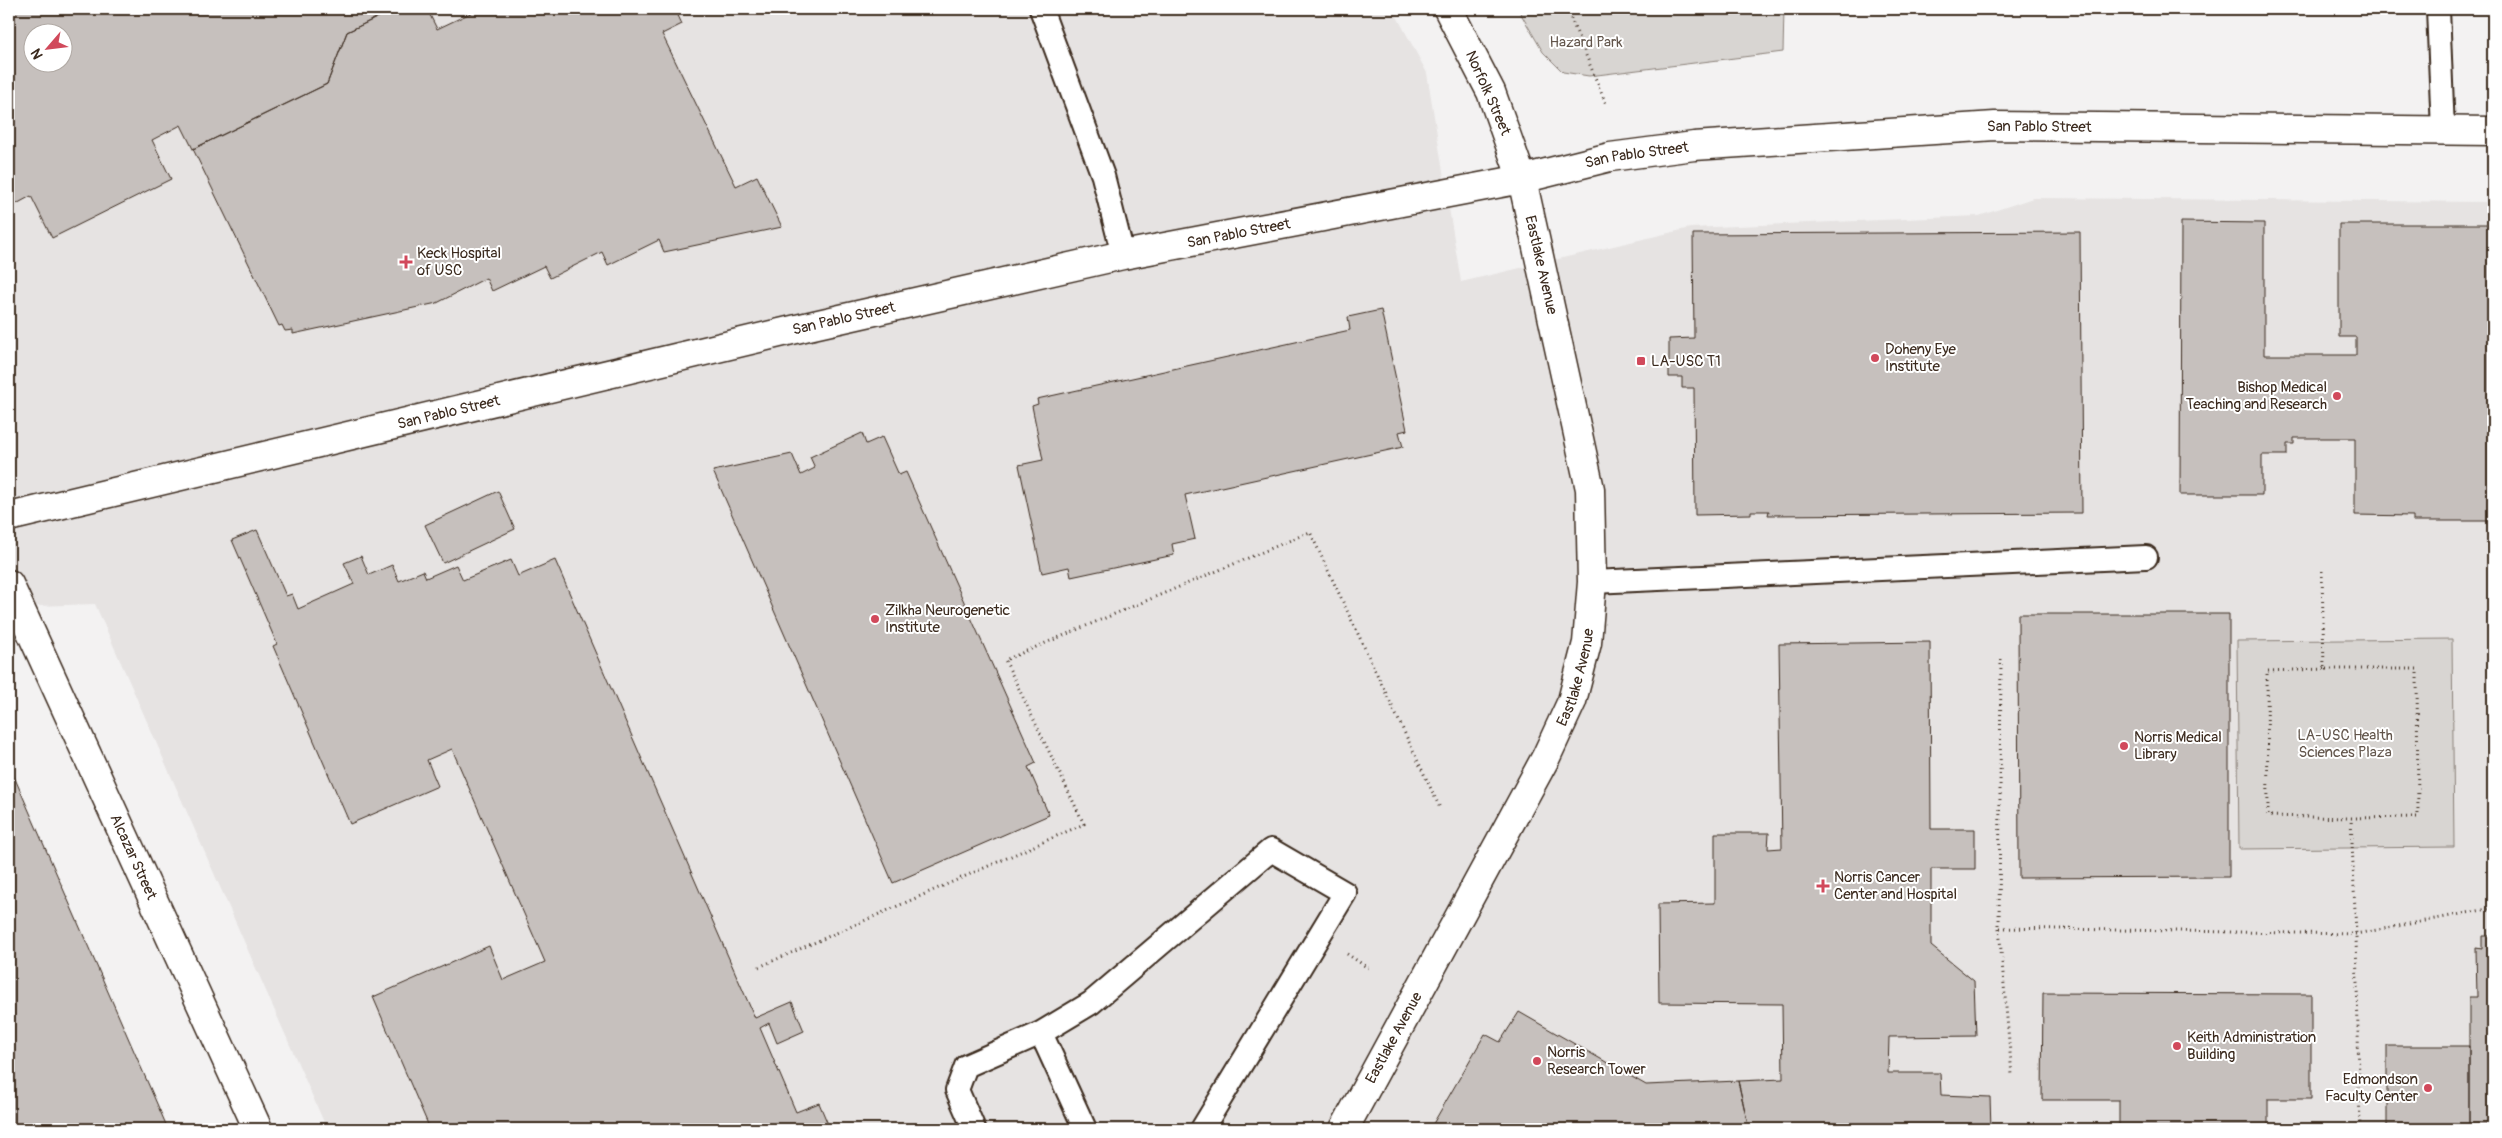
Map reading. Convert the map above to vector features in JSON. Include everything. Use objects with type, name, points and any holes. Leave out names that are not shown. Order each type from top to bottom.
[{"type":"street","name":"Norfolk Street","points":[[1448,9],[1491,92],[1522,179]]},
{"type":"street","name":"San Pablo Street","points":[[9,517],[809,326],[1123,255],[1522,179],[1610,157],[1694,146],[1996,126],[2493,131]]},
{"type":"street","name":"Eastlake Avenue","points":[[1344,1129],[1546,756],[1572,700],[1587,643],[1592,582],[1590,489],[1522,179]]},
{"type":"street","name":"Alcazar Street","points":[[9,584],[258,1129]]},
{"type":"lane","points":[[1041,9],[1103,176],[1123,255]]},
{"type":"lane","points":[[2438,9],[2443,130]]},
{"type":"lane","points":[[1592,582],[2146,557]]},
{"type":"lane","points":[[974,1129],[956,1090],[966,1066],[1041,1033],[1091,1003],[1271,850],[1345,893],[1202,1129]]},
{"type":"lane","points":[[1041,1033],[1085,1129]]},
{"type":"path","points":[[1567,9],[1606,104]]},
{"type":"path","points":[[759,967],[1084,824],[1005,660],[1310,532],[1440,808]]},
{"type":"path","points":[[2322,571],[2324,669]]},
{"type":"path","points":[[2001,659],[1999,928],[2012,1075]]},
{"type":"path","points":[[2417,669],[2418,817],[2351,818],[2268,816],[2267,671],[2417,669]]},
{"type":"path","points":[[2351,818],[2356,934],[2360,1129]]},
{"type":"path","points":[[1999,928],[2356,934],[2493,908]]},
{"type":"shaded area","points":[[9,9],[1393,9],[1427,73],[1461,282],[1690,228],[1979,216],[2033,198],[2493,202],[2493,1129],[327,1129],[95,604],[9,607]]},
{"type":"green space","name":"Hazard Park","points":[[1518,9],[1784,9],[1783,52],[1589,76],[1563,72],[1543,52]]},
{"type":"green space","name":"LA-USC Health Sciences Plaza","points":[[2452,639],[2454,847],[2239,849],[2237,641]]},
{"type":"building","points":[[9,9],[395,9],[347,32],[327,84],[193,149],[181,125],[152,140],[171,179],[52,238],[31,196],[9,208]]},
{"type":"building","points":[[395,9],[427,9],[437,29],[479,9],[675,9],[682,24],[662,34],[736,186],[757,176],[782,227],[664,252],[659,240],[608,265],[602,252],[550,278],[544,266],[492,291],[486,278],[437,303],[293,334],[293,330],[285,331],[282,325],[279,326],[193,149],[327,84],[347,32]]},
{"type":"building","name":"Bishop Medical Teaching and Research","points":[[2181,222],[2264,223],[2264,355],[2356,355],[2356,337],[2339,337],[2339,224],[2493,224],[2493,521],[2413,521],[2413,516],[2355,515],[2355,438],[2294,438],[2294,444],[2287,444],[2287,455],[2262,455],[2262,495],[2180,495]]},
{"type":"building","name":"Doheny Eye Institute","points":[[2080,232],[2082,513],[1768,515],[1769,511],[1751,511],[1751,514],[1695,515],[1694,388],[1682,388],[1682,377],[1669,377],[1669,339],[1694,338],[1693,234]]},
{"type":"building","points":[[1381,310],[1407,430],[1399,432],[1403,447],[1185,495],[1195,539],[1172,544],[1174,555],[1071,577],[1069,567],[1042,573],[1019,465],[1043,460],[1032,406],[1038,404],[1037,399],[1350,330],[1348,317]]},
{"type":"building","name":"Zilkha Neurogenetic Institute","points":[[862,433],[866,444],[882,437],[899,475],[906,472],[1036,763],[1028,767],[1049,815],[893,883],[713,471],[792,454],[801,475],[815,468],[810,457]]},
{"type":"building","points":[[498,491],[515,529],[443,563],[425,525]]},
{"type":"building","points":[[257,530],[286,596],[292,594],[298,609],[354,584],[344,563],[361,556],[369,575],[392,565],[399,581],[423,571],[426,578],[456,565],[463,580],[511,560],[518,576],[555,560],[755,1018],[792,1002],[804,1031],[777,1043],[769,1023],[760,1028],[796,1112],[819,1103],[830,1129],[430,1129],[373,997],[489,946],[503,980],[545,962],[452,749],[427,760],[438,786],[350,824],[273,646],[277,644],[232,540]]},
{"type":"building","name":"Norris Medical Library","points":[[2018,614],[2229,614],[2229,877],[2019,878]]},
{"type":"building","name":"Norris Cancer Center and Hospital","points":[[1930,642],[1931,829],[1975,829],[1975,869],[1931,869],[1931,946],[1974,981],[1976,1036],[1889,1037],[1888,1073],[1940,1073],[1941,1095],[1990,1097],[1991,1129],[1749,1129],[1738,1081],[1783,1079],[1782,1004],[1659,1003],[1658,904],[1715,903],[1715,833],[1769,833],[1768,849],[1782,848],[1779,644]]},
{"type":"building","points":[[9,765],[168,1129],[9,1129]]},
{"type":"building","points":[[2482,936],[2493,936],[2493,1129],[2469,1129],[2469,997],[2477,997],[2476,948],[2482,949]]},
{"type":"building","name":"Keith Administration Building","points":[[2043,993],[2311,994],[2311,1099],[2268,1099],[2268,1129],[2119,1129],[2119,1100],[2042,1100]]},
{"type":"building","name":"Norris Research Tower","points":[[1519,1012],[1646,1085],[1738,1081],[1749,1129],[1430,1129],[1485,1034],[1500,1042]]},
{"type":"building","name":"Edmondson Faculty Center","points":[[2387,1046],[2469,1046],[2469,1129],[2387,1129]]},
{"type":"place","name":"Keck Hospital of USC","points":[[406,262]]},
{"type":"place","name":"Doheny Eye Institute","points":[[1875,358]]},
{"type":"place","name":"LA-USC T1","points":[[1641,361]]},
{"type":"place","name":"Bishop Medical Teaching and Research","points":[[2337,396]]},
{"type":"place","name":"Zilkha Neurogenetic Institute","points":[[875,619]]},
{"type":"place","name":"Norris Medical Library","points":[[2124,746]]},
{"type":"place","name":"Norris Cancer Center and Hospital","points":[[1823,886]]},
{"type":"place","name":"Keith Administration Building","points":[[2177,1046]]},
{"type":"place","name":"Norris Research Tower","points":[[1537,1061]]},
{"type":"place","name":"Edmondson Faculty Center","points":[[2428,1088]]}]
